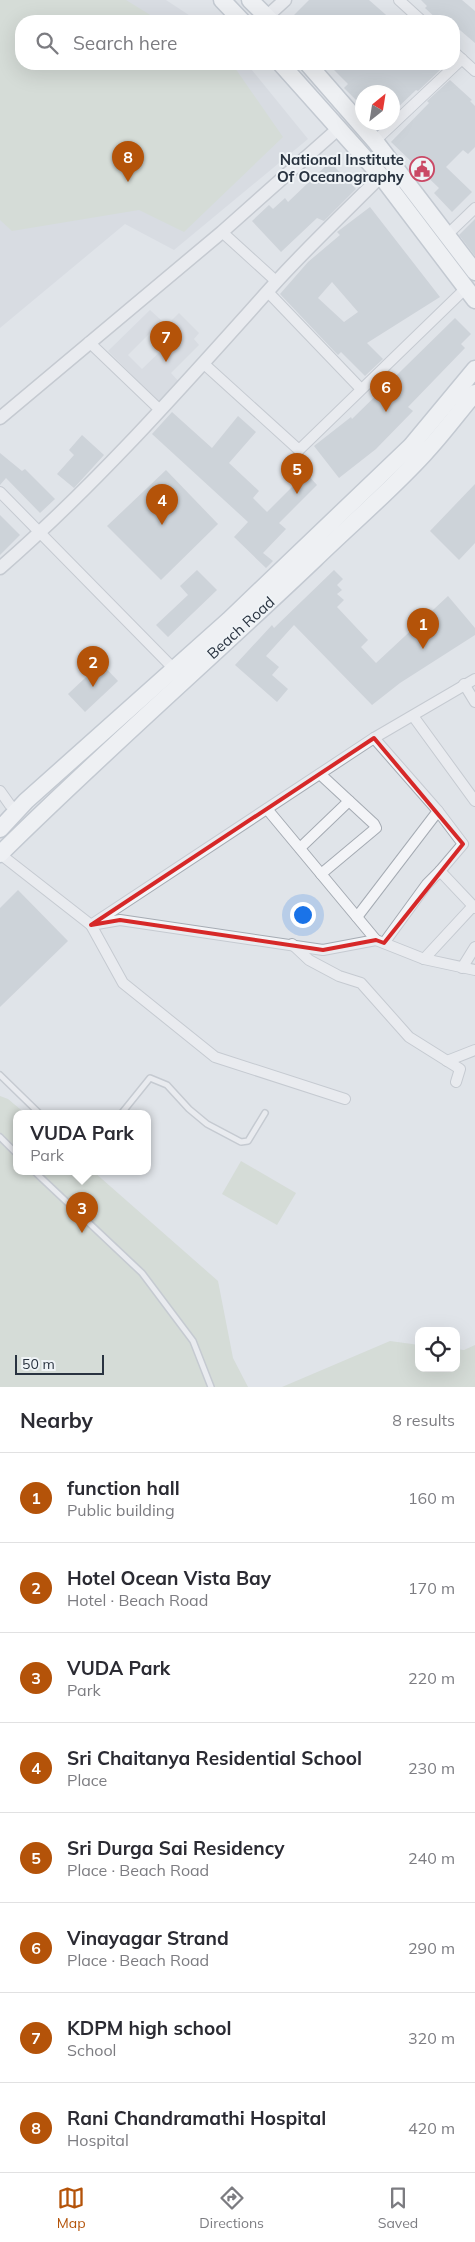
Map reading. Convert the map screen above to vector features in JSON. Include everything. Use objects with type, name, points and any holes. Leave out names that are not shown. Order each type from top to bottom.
[{"type":"main road","points":[[222,0],[236,15]]},
{"type":"main road","points":[[250,0],[263,15]]},
{"type":"main road","points":[[286,70],[381,176],[470,294]]},
{"type":"main road","points":[[313,70],[375,141],[475,272]]},
{"type":"main road","name":"Beach Road","points":[[0,829],[26,801],[229,620],[411,446],[475,369]]},
{"type":"main road","name":"Beach Road","points":[[0,854],[52,802],[247,624],[424,455],[475,393]]},
{"type":"street","points":[[272,15],[285,0]]},
{"type":"street","points":[[399,0],[415,15]]},
{"type":"street","points":[[462,59],[475,71]]},
{"type":"street","points":[[375,141],[450,70]]},
{"type":"street","points":[[0,418],[222,232],[339,128]]},
{"type":"street","points":[[0,568],[40,534],[160,410],[272,287],[381,176]]},
{"type":"street","points":[[447,235],[475,208]]},
{"type":"street","points":[[222,232],[361,389]]},
{"type":"street","points":[[203,363],[298,450],[361,389],[470,294]]},
{"type":"street","points":[[89,342],[160,410]]},
{"type":"street","points":[[0,492],[174,669]]},
{"type":"street","points":[[91,925],[374,738],[475,679]]},
{"type":"street","points":[[464,684],[475,702]]},
{"type":"street","points":[[413,716],[475,801]]},
{"type":"street","points":[[91,925],[120,920],[323,950],[380,941],[463,844],[438,811],[374,738]]},
{"type":"street","points":[[320,774],[376,828],[321,874]]},
{"type":"street","points":[[0,791],[10,805]]},
{"type":"street","points":[[300,848],[349,800]]},
{"type":"street","points":[[266,809],[357,918],[380,941],[424,959],[475,970]]},
{"type":"street","points":[[357,918],[438,811]]},
{"type":"street","points":[[0,854],[91,925],[123,983],[215,1057],[344,1099]]},
{"type":"street","points":[[424,959],[473,902],[440,871]]},
{"type":"street","points":[[292,944],[309,960],[339,976],[361,983],[409,1037],[460,1069],[456,1082]]},
{"type":"street","points":[[462,968],[475,947]]},
{"type":"street","points":[[447,1061],[475,1050]]},
{"type":"lane","points":[[0,1075],[36,1110]]},
{"type":"lane","points":[[124,1110],[150,1078],[167,1085],[207,1124],[241,1142],[248,1141],[265,1113]]},
{"type":"lane","points":[[0,1136],[13,1150]]},
{"type":"lane","points":[[38,1175],[142,1273],[193,1341],[211,1387]]},
{"type":"highlighted area","points":[[374,738],[463,844],[384,943],[376,940],[323,950],[120,920],[91,925]]},
{"type":"shaded area","points":[[0,0],[166,0],[189,15],[15,15],[15,70],[252,70],[308,139],[174,250],[125,224],[0,328]]},
{"type":"shaded area","points":[[150,310],[162,321],[128,355],[142,369],[173,339],[163,329],[179,313],[199,333],[194,339],[199,345],[171,373],[180,383],[160,403],[108,351]]},
{"type":"green space","points":[[0,0],[126,0],[150,15],[15,15],[15,70],[236,70],[283,137],[184,232],[139,210],[12,231],[0,220]]},
{"type":"green space","points":[[0,1096],[8,1099],[21,1110],[13,1110],[13,1175],[97,1175],[218,1281],[233,1358],[248,1387],[0,1387]]},
{"type":"green space","points":[[241,1161],[296,1193],[277,1225],[222,1194]]},
{"type":"green space","points":[[390,1341],[415,1344],[415,1372],[460,1372],[460,1350],[464,1350],[475,1345],[475,1387],[282,1387]]},
{"type":"building","points":[[309,0],[369,0],[386,15],[294,15]]},
{"type":"building","points":[[421,0],[462,0],[475,11],[475,43],[460,30],[460,15],[433,15],[425,8],[427,6]]},
{"type":"building","points":[[334,70],[440,70],[400,105],[400,85],[355,85],[355,99],[344,88],[348,84]]},
{"type":"building","points":[[450,80],[472,100],[470,101],[475,106],[475,147],[468,154],[463,150],[446,167],[472,192],[452,212],[434,193],[439,188],[391,142],[429,103],[427,101]]},
{"type":"building","points":[[330,162],[356,189],[324,221],[317,218],[281,252],[252,221],[269,205],[273,209],[285,198],[288,202]]},
{"type":"building","points":[[370,207],[440,297],[367,343],[383,359],[365,376],[341,352],[338,355],[280,294],[308,262],[340,235],[337,232]],"holes":[[[332,282],[358,312],[344,322],[318,298]]]},
{"type":"building","points":[[475,219],[475,256],[459,235]]},
{"type":"building","points":[[455,318],[471,334],[461,344],[465,348],[408,407],[413,411],[376,449],[339,478],[314,446],[351,417],[352,419]]},
{"type":"building","points":[[172,412],[212,448],[238,416],[256,432],[229,463],[259,491],[253,498],[267,512],[306,473],[317,485],[279,523],[286,529],[263,553],[273,561],[266,568],[234,537],[248,522],[152,434]]},
{"type":"building","points":[[82,435],[104,455],[74,488],[57,474],[74,455],[69,450]]},
{"type":"building","points":[[0,453],[22,471],[25,469],[55,499],[40,513],[6,478],[0,485]]},
{"type":"building","points":[[166,470],[218,524],[161,580],[107,526]]},
{"type":"building","points":[[475,484],[475,543],[459,560],[430,531]]},
{"type":"building","points":[[0,515],[20,535],[0,555]]},
{"type":"building","points":[[197,570],[217,590],[168,637],[156,625],[188,595],[180,586]]},
{"type":"building","points":[[334,570],[343,579],[337,585],[342,590],[337,594],[344,600],[337,607],[368,640],[361,647],[376,663],[448,596],[475,628],[475,635],[400,683],[372,705],[294,625],[266,656],[279,667],[272,675],[288,689],[277,702],[235,665],[272,625],[274,628]]},
{"type":"building","points":[[101,663],[118,681],[85,712],[68,694]]},
{"type":"building","points":[[18,890],[68,941],[0,1007],[0,908]]},
{"type":"place","name":"National Institute Of Oceanography","points":[[422,169]]},
{"type":"place","name":"Rani Chandramathi Hospital","points":[[128,182]]},
{"type":"place","name":"KDPM high school","points":[[166,362]]},
{"type":"place","name":"Vinayagar Strand","points":[[386,412]]},
{"type":"place","name":"Sri Durga Sai Residency","points":[[297,494]]},
{"type":"place","name":"Sri Chaitanya Residential School","points":[[162,525]]},
{"type":"place","name":"function hall","points":[[423,649]]},
{"type":"place","name":"Hotel Ocean Vista Bay","points":[[93,687]]},
{"type":"place","name":"VUDA Park","points":[[82,1233]]}]
